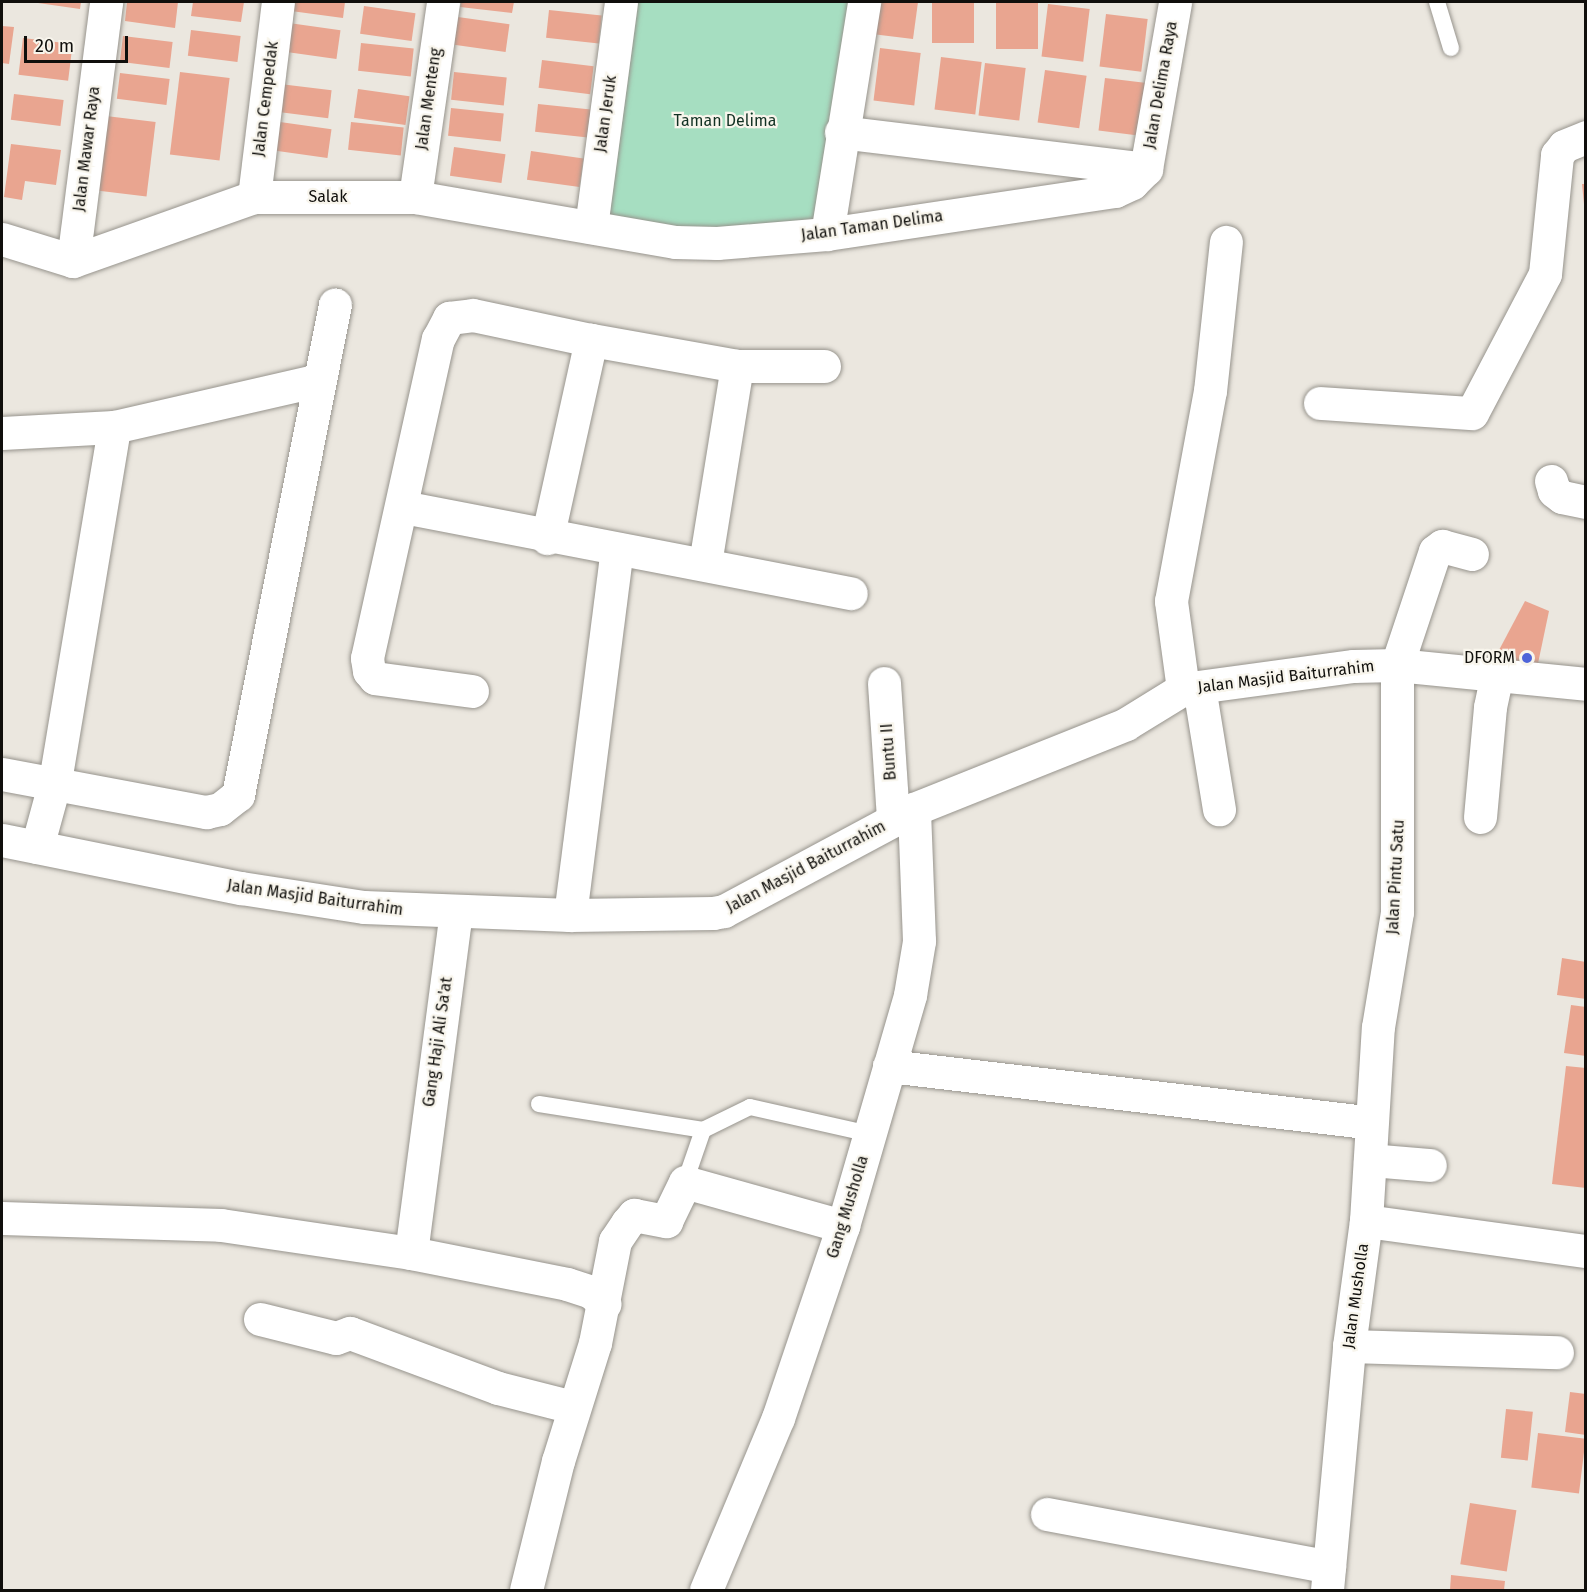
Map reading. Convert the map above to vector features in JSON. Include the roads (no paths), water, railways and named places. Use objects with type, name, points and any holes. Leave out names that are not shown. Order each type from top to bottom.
[{"type":"street","name":"Jalan Mawar Raya","points":[[73,261],[106,2]]},
{"type":"street","name":"Jalan Cempedak","points":[[254,197],[278,2]]},
{"type":"street","name":"Jalan Menteng","points":[[415,197],[443,2]]},
{"type":"street","name":"Jalan Jeruk","points":[[591,227],[621,2]]},
{"type":"street","points":[[826,234],[864,2]]},
{"type":"street","name":"Jalan Delima Raya","points":[[1146,169],[1176,2]]},
{"type":"street","points":[[841,132],[1146,169]]},
{"type":"street","points":[[1320,403],[1472,413],[1545,274],[1557,155],[1564,146],[1586,137]]},
{"type":"street","name":"Jalan Taman Delima","points":[[591,227],[675,242],[706,243],[826,234],[1114,191],[1132,183],[1146,169]]},
{"type":"street","name":"Salak","points":[[73,261],[254,197],[415,197],[591,227]]},
{"type":"street","points":[[2,239],[73,261]]},
{"type":"street","points":[[1220,809],[1171,601],[1210,392],[1226,242]]},
{"type":"street","points":[[2,774],[55,781],[206,812],[220,809],[238,795],[335,304]]},
{"type":"street","points":[[472,691],[375,678],[369,671],[368,640],[403,507],[438,339],[449,318],[473,315],[591,340],[737,366],[824,366]]},
{"type":"street","points":[[547,538],[591,340]]},
{"type":"street","points":[[705,563],[737,366]]},
{"type":"street","points":[[2,433],[114,428],[320,380]]},
{"type":"street","points":[[37,847],[55,781],[114,428]]},
{"type":"street","points":[[1551,481],[1554,491],[1562,497],[1586,502]]},
{"type":"street","points":[[403,507],[547,538],[705,563],[851,593]]},
{"type":"street","name":"Jalan Pintu Satu","points":[[1366,1221],[1378,1027],[1397,912],[1397,665],[1435,551],[1442,546],[1472,554]]},
{"type":"street","points":[[570,915],[617,549]]},
{"type":"street","name":"Jalan Masjid Baiturrahim","points":[[2,840],[314,901],[456,912],[570,915],[724,911],[904,814],[1126,724],[1191,688],[1353,666],[1397,665],[1586,684]]},
{"type":"street","points":[[1480,817],[1490,707],[1497,675]]},
{"type":"street","name":"Buntu II","points":[[884,683],[904,814]]},
{"type":"street","name":"Gang Musholla","points":[[706,1590],[778,1418],[843,1226],[910,995],[919,941],[904,814]]},
{"type":"street","name":"Gang Haji Ali Sa'at","points":[[411,1253],[456,912]]},
{"type":"street","points":[[889,1066],[1371,1123]]},
{"type":"street","points":[[1370,1160],[1430,1165]]},
{"type":"street","points":[[526,1590],[573,1407],[605,1304],[615,1241],[634,1215],[666,1221],[685,1182],[843,1226]]},
{"type":"street","points":[[2,1218],[221,1225],[411,1253],[567,1284],[591,1292],[605,1304]]},
{"type":"street","name":"Jalan Musholla","points":[[1328,1579],[1349,1346],[1366,1221],[1586,1251]]},
{"type":"street","points":[[260,1319],[336,1338],[350,1333],[498,1388],[573,1407]]},
{"type":"street","points":[[1349,1346],[1557,1352]]},
{"type":"street","points":[[1047,1514],[1328,1579]]},
{"type":"lane","points":[[1437,2],[1451,48]]},
{"type":"lane","points":[[539,1104],[703,1130],[750,1107],[870,1134]]},
{"type":"lane","points":[[685,1182],[703,1130]]},
{"type":"place","name":"DFORM","points":[[1527,658]]},
{"type":"park label","name":"Taman Delima","points":[[725,121]]}]
